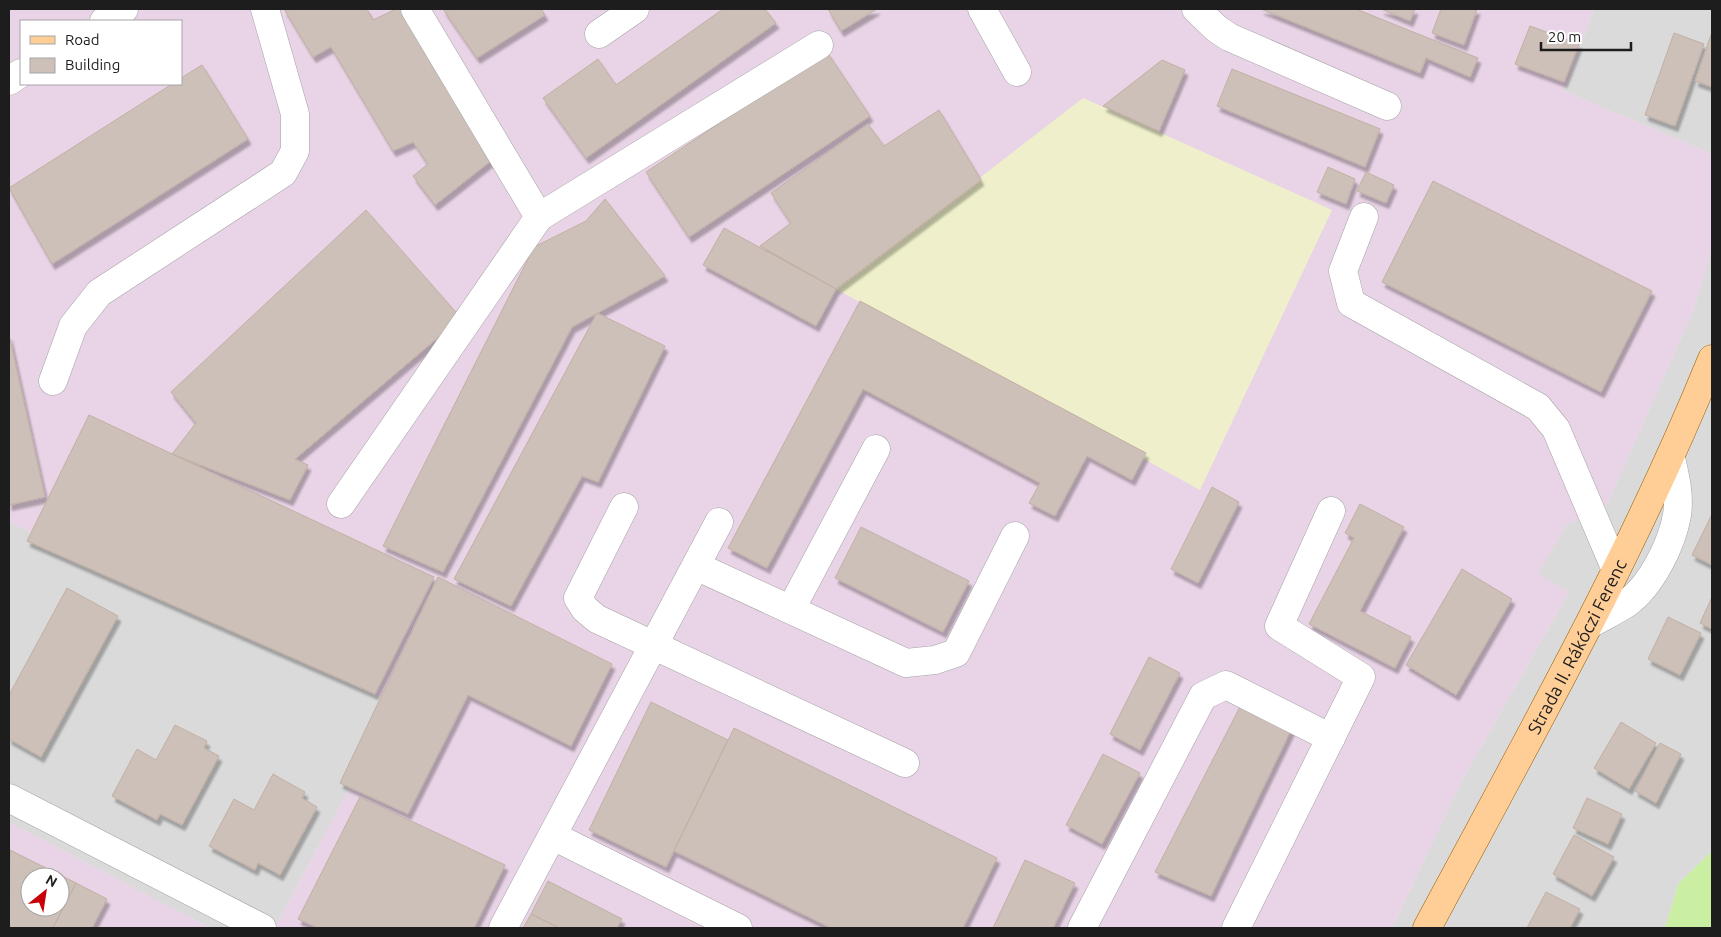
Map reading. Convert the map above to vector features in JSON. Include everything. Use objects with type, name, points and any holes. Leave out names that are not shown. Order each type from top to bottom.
[{"type":"main road","name":"Strada II. Rákóczi Ferenc","points":[[1427,928],[1590,624],[1671,458],[1712,359]]},
{"type":"street","points":[[106,20],[124,9]]},
{"type":"street","points":[[53,381],[74,326],[99,293],[282,173],[295,151],[295,114],[265,9]]},
{"type":"street","points":[[415,9],[539,217]]},
{"type":"street","points":[[600,34],[635,9]]},
{"type":"street","points":[[982,9],[1017,72]]},
{"type":"street","points":[[1196,9],[1217,29],[1244,44],[1387,106]]},
{"type":"street","points":[[341,504],[539,217],[819,45]]},
{"type":"street","points":[[9,81],[20,74]]},
{"type":"street","points":[[1364,217],[1342,271],[1351,303],[1538,407],[1556,429],[1616,570]]},
{"type":"street","points":[[791,610],[876,449]]},
{"type":"street","points":[[1590,624],[1627,603],[1645,586],[1656,570],[1677,514],[1678,488],[1671,458]]},
{"type":"street","points":[[624,507],[578,598],[585,609],[597,619],[653,646],[905,763]]},
{"type":"street","points":[[1236,928],[1361,677],[1279,626],[1331,511]]},
{"type":"street","points":[[504,928],[719,522]]},
{"type":"street","points":[[696,566],[906,662],[935,660],[956,653],[1015,536]]},
{"type":"street","points":[[1082,928],[1203,696],[1226,685],[1331,738]]},
{"type":"street","points":[[9,798],[262,928]]},
{"type":"street","points":[[552,836],[738,928]]},
{"type":"shaded area","points":[[9,9],[1594,9],[1564,91],[1712,154],[1712,250],[1693,311],[1605,509],[1567,524],[1538,573],[1569,592],[1461,782],[1392,928],[275,928],[394,704],[9,522]]},
{"type":"shaded area","points":[[1594,9],[1712,9],[1712,154],[1564,91]]},
{"type":"shaded area","points":[[1712,250],[1712,851],[1679,883],[1665,928],[1392,928],[1461,782],[1569,592],[1537,574],[1567,524],[1605,509],[1693,311]]},
{"type":"shaded area","points":[[9,522],[394,704],[275,928],[210,928],[9,822]]},
{"type":"shaded area","points":[[9,822],[210,928],[9,928]]},
{"type":"green space","points":[[1083,98],[1332,210],[1200,490],[836,289]]},
{"type":"green space","points":[[1712,851],[1712,928],[1665,928],[1679,883]]},
{"type":"building","points":[[284,9],[367,9],[373,20],[396,9],[405,9],[497,156],[435,205],[413,176],[428,164],[413,142],[393,151],[331,47],[313,57]]},
{"type":"building","points":[[443,9],[541,9],[545,15],[477,58]]},
{"type":"building","points":[[723,9],[765,9],[776,23],[586,158],[543,98],[598,59],[616,85]]},
{"type":"building","points":[[828,9],[877,9],[841,31]]},
{"type":"building","points":[[1261,9],[1356,9],[1478,58],[1470,77],[1426,58],[1420,73]]},
{"type":"building","points":[[1381,9],[1415,9],[1410,21]]},
{"type":"building","points":[[1441,9],[1477,9],[1464,45],[1432,33]]},
{"type":"building","points":[[1530,26],[1579,44],[1564,82],[1515,64]]},
{"type":"building","points":[[1712,32],[1712,87],[1695,81]]},
{"type":"building","points":[[1674,33],[1704,44],[1675,126],[1645,115]]},
{"type":"building","points":[[827,52],[870,116],[689,237],[646,172]]},
{"type":"building","points":[[1162,60],[1185,70],[1159,131],[1103,106]]},
{"type":"building","points":[[202,65],[248,139],[52,264],[9,188],[170,85],[182,85],[182,77]]},
{"type":"building","points":[[1232,69],[1380,129],[1365,167],[1217,106]]},
{"type":"building","points":[[939,110],[981,180],[836,289],[760,246],[791,223],[771,193],[868,124],[884,146]]},
{"type":"building","points":[[1328,167],[1355,179],[1346,204],[1317,192]]},
{"type":"building","points":[[1366,172],[1394,185],[1386,203],[1357,191]]},
{"type":"building","points":[[1433,181],[1652,291],[1601,392],[1382,282]]},
{"type":"building","points":[[605,199],[665,276],[572,327],[443,572],[383,546],[534,247],[586,221]]},
{"type":"building","points":[[366,210],[461,318],[295,459],[308,465],[290,500],[172,454],[196,423],[171,392]]},
{"type":"building","points":[[724,228],[836,289],[816,326],[703,265]]},
{"type":"building","points":[[860,301],[1146,453],[1132,480],[1087,456],[1055,516],[1029,503],[1040,483],[863,389],[767,568],[728,548]]},
{"type":"building","points":[[597,313],[665,346],[598,482],[582,476],[511,606],[454,579]]},
{"type":"building","points":[[9,335],[45,497],[9,505]]},
{"type":"building","points":[[89,415],[434,577],[375,694],[27,541]]},
{"type":"building","points":[[1212,487],[1239,502],[1198,583],[1171,569]]},
{"type":"building","points":[[1360,504],[1404,527],[1360,611],[1411,637],[1395,668],[1309,624],[1354,538],[1345,533]]},
{"type":"building","points":[[1712,514],[1712,565],[1692,555]]},
{"type":"building","points":[[861,527],[969,581],[943,632],[835,578]]},
{"type":"building","points":[[1462,569],[1512,599],[1456,695],[1406,665]]},
{"type":"building","points":[[438,577],[612,664],[571,746],[468,695],[408,814],[340,783]]},
{"type":"building","points":[[67,588],[118,616],[41,757],[9,739],[9,695]]},
{"type":"building","points":[[1712,597],[1712,629],[1700,623]]},
{"type":"building","points":[[1668,617],[1701,633],[1680,675],[1648,659]]},
{"type":"building","points":[[1149,657],[1180,673],[1140,750],[1110,734]]},
{"type":"building","points":[[1243,701],[1293,726],[1211,896],[1155,872]]},
{"type":"building","points":[[651,702],[728,740],[666,867],[589,830]]},
{"type":"building","points":[[1621,722],[1656,743],[1629,789],[1594,768]]},
{"type":"building","points":[[175,725],[207,741],[204,748],[219,756],[182,825],[160,814],[157,820],[112,796],[137,749],[156,760]]},
{"type":"building","points":[[734,728],[997,858],[963,928],[831,928],[674,851]]},
{"type":"building","points":[[1660,743],[1681,754],[1656,803],[1635,791]]},
{"type":"building","points":[[1103,754],[1140,773],[1102,844],[1066,825]]},
{"type":"building","points":[[273,774],[305,792],[302,798],[317,807],[280,875],[258,863],[255,870],[209,846],[234,799],[254,810]]},
{"type":"building","points":[[360,797],[505,865],[474,928],[318,928],[298,919]]},
{"type":"building","points":[[1587,798],[1622,814],[1608,844],[1573,828]]},
{"type":"building","points":[[1574,835],[1614,857],[1592,896],[1553,874]]},
{"type":"building","points":[[10,850],[44,867],[20,867],[20,917],[59,917],[53,928],[9,928]]},
{"type":"building","points":[[1025,860],[1075,883],[1053,928],[993,928]]},
{"type":"building","points":[[70,880],[76,883],[70,895]]},
{"type":"building","points":[[548,881],[622,919],[617,928],[559,928],[531,914]]},
{"type":"building","points":[[76,883],[107,899],[92,928],[53,928],[59,917],[70,917],[70,895]]},
{"type":"building","points":[[1546,892],[1580,909],[1570,928],[1527,928]]},
{"type":"building","points":[[531,914],[559,928],[523,928]]}]
